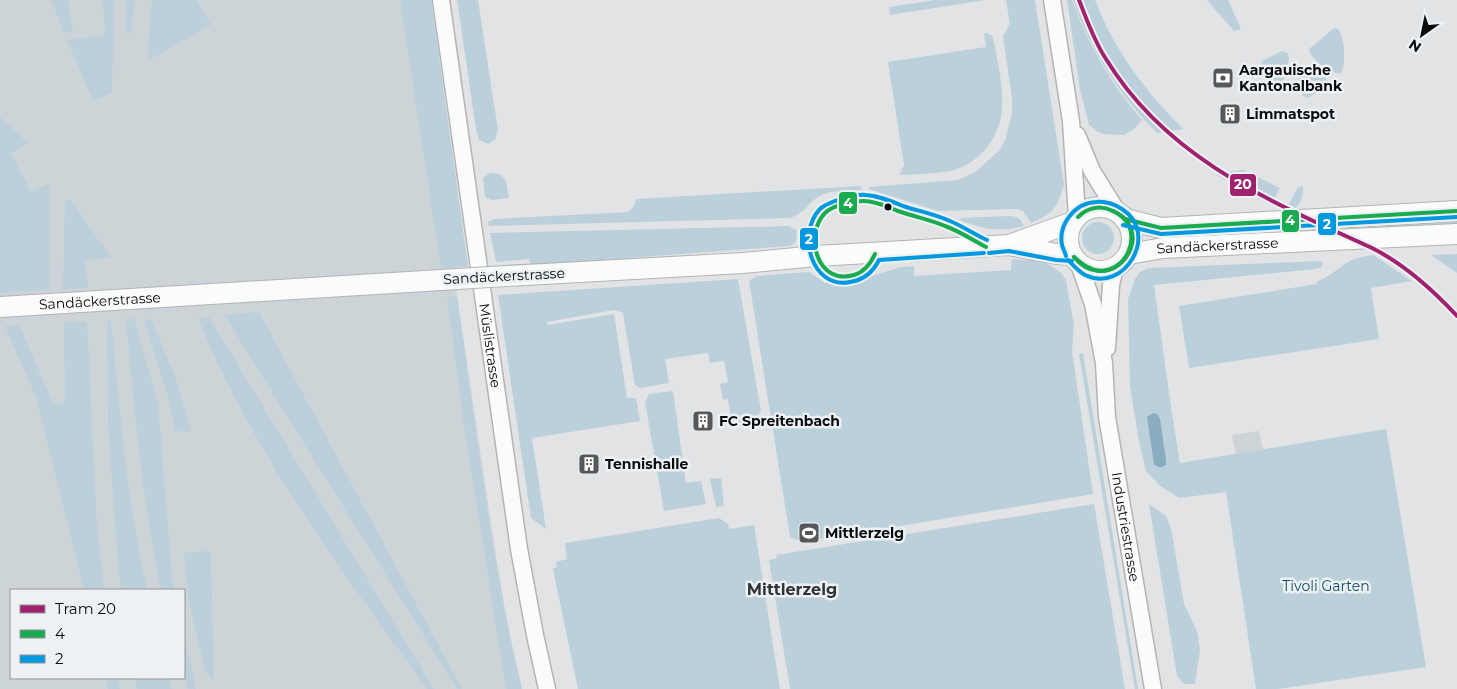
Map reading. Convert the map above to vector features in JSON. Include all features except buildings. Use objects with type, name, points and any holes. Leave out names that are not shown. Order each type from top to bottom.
[{"type":"street","name":"Müslistrasse","points":[[441,0],[519,549],[547,689]]},
{"type":"street","points":[[1052,0],[1071,121],[1075,219]]},
{"type":"street","points":[[1071,121],[1092,172],[1130,227],[1132,236],[1132,245],[1122,261],[1106,271],[1087,269],[1075,260],[1068,244],[1068,232],[1075,219],[1084,211],[1092,208],[1110,209],[1122,216]]},
{"type":"street","name":"Sandäckerstrasse","points":[[1122,216],[1161,228],[1457,211]]},
{"type":"street","points":[[1312,240],[1328,232],[1337,218]]},
{"type":"street","name":"Sandäckerstrasse","points":[[1009,245],[1075,219]]},
{"type":"street","name":"Sandäckerstrasse","points":[[1122,261],[1162,248],[1457,234]]},
{"type":"street","name":"Sandäckerstrasse","points":[[0,307],[743,263],[816,256],[1009,245],[1057,254],[1075,260]]},
{"type":"street","name":"Industriestrasse","points":[[1075,260],[1093,304],[1104,363],[1107,417],[1153,689]]},
{"type":"street","name":"Industriestrasse","points":[[1104,363],[1108,336],[1111,285],[1122,261]]},
{"type":"shaded area","points":[[0,0],[431,0],[468,267],[456,267],[457,296],[509,635],[522,689],[0,689]]},
{"type":"shaded area","points":[[1259,431],[1263,449],[1236,454],[1232,435]]},
{"type":"green space","points":[[51,0],[68,0],[73,32],[64,33]]},
{"type":"green space","points":[[103,0],[114,0],[112,93],[93,101],[67,40],[105,35]]},
{"type":"green space","points":[[127,0],[135,0],[131,33],[126,33]]},
{"type":"green space","points":[[152,0],[197,0],[211,25],[151,59],[147,59]]},
{"type":"green space","points":[[400,0],[431,0],[468,267],[441,268]]},
{"type":"green space","points":[[457,0],[478,0],[498,130],[495,140],[488,144],[479,140],[476,129]]},
{"type":"green space","points":[[936,0],[985,0],[890,15],[889,7]]},
{"type":"green space","points":[[1006,0],[1035,0],[1064,185],[1053,209],[1044,217],[1031,223],[1023,211],[1017,209],[938,211],[869,189],[869,187],[958,180],[975,172],[999,151],[1005,140],[1012,114],[1012,99],[1003,36],[1010,24]]},
{"type":"green space","points":[[1067,0],[1072,0],[1085,33],[1110,78],[1142,120],[1134,129],[1124,135],[1104,134],[1089,125],[1080,89]]},
{"type":"green space","points":[[1073,0],[1095,0],[1112,37],[1132,69],[1156,100],[1183,129],[1157,133],[1143,118],[1097,54]]},
{"type":"green space","points":[[1207,0],[1228,0],[1241,29],[1234,31]]},
{"type":"green space","points":[[1337,28],[1342,37],[1344,50],[1344,64],[1341,73],[1332,72],[1322,66],[1313,57],[1309,49],[1333,29]]},
{"type":"green space","points":[[984,33],[993,37],[1002,92],[1000,120],[992,140],[986,149],[970,163],[960,168],[937,173],[899,175],[904,165],[888,62],[986,47]]},
{"type":"green space","points":[[1282,51],[1288,53],[1289,59],[1284,80],[1279,83],[1266,74],[1262,68],[1262,61]]},
{"type":"green space","points":[[1302,67],[1325,77],[1328,81],[1323,89],[1308,98],[1303,96],[1297,71]]},
{"type":"green space","points":[[0,117],[28,143],[11,153],[31,192],[49,183],[49,290],[0,293]]},
{"type":"green space","points":[[1243,170],[1280,188],[1271,205],[1215,174]]},
{"type":"green space","points":[[490,173],[499,174],[506,180],[509,198],[492,200],[485,197],[483,178]]},
{"type":"green space","points":[[861,186],[861,190],[826,193],[813,201],[796,216],[790,218],[489,226],[488,222],[495,219],[628,212],[634,206],[636,199]]},
{"type":"green space","points":[[1303,186],[1299,205],[1283,216],[1298,187]]},
{"type":"green space","points":[[65,200],[71,200],[111,258],[85,260],[88,288],[63,289]]},
{"type":"green space","points":[[1009,216],[1018,218],[1024,226],[999,230],[961,221],[960,218]]},
{"type":"green space","points":[[1457,218],[1457,225],[1387,229],[1386,222]]},
{"type":"green space","points":[[1098,222],[1109,227],[1114,238],[1109,249],[1098,254],[1087,249],[1082,238],[1087,227]]},
{"type":"green space","points":[[789,226],[797,231],[796,241],[791,246],[531,265],[529,259],[496,262],[490,233]]},
{"type":"green space","points":[[1457,254],[1457,273],[1431,255]]},
{"type":"green space","points":[[1373,255],[1412,281],[1371,288],[1379,339],[1189,368],[1179,306],[1317,284],[1316,282],[1354,259]]},
{"type":"green space","points":[[1012,259],[1045,262],[1061,273],[1066,280],[1074,325],[1072,351],[1093,494],[803,542],[790,537],[749,281],[757,276],[809,272],[825,283],[845,284],[901,267],[914,266],[914,276],[1011,270]]},
{"type":"green space","name":"Tivoli Garten","points":[[1322,261],[1322,267],[1315,269],[1154,285],[1180,463],[1386,429],[1426,667],[1278,689],[1256,689],[1226,492],[1179,498],[1160,486],[1146,471],[1130,386],[1128,299],[1135,279],[1140,272],[1148,268]]},
{"type":"green space","points":[[738,279],[761,411],[753,421],[732,424],[728,399],[723,400],[720,384],[728,382],[724,361],[710,363],[708,353],[665,359],[669,383],[640,388],[635,385],[623,313],[614,310],[547,322],[548,325],[614,314],[627,398],[636,398],[640,421],[532,438],[546,529],[531,518],[498,295]]},
{"type":"green space","points":[[457,296],[501,592],[522,689],[506,689],[464,425],[447,297]]},
{"type":"green space","points":[[259,312],[462,689],[457,689],[224,315]]},
{"type":"green space","points":[[209,317],[434,689],[427,689],[395,645],[332,556],[272,464],[220,368],[198,318]]},
{"type":"green space","points":[[126,319],[134,319],[158,403],[174,589],[161,589],[149,523],[132,387]]},
{"type":"green space","points":[[151,319],[176,379],[191,432],[175,431],[169,400],[144,320]]},
{"type":"green space","points":[[111,320],[129,490],[147,589],[121,588],[108,423],[107,321]]},
{"type":"green space","points":[[64,322],[87,322],[97,525],[104,589],[84,589],[36,397],[5,326],[19,325],[54,405],[65,402]]},
{"type":"green space","points":[[1083,353],[1138,689],[1135,689],[1079,354]]},
{"type":"green space","points":[[673,391],[686,483],[701,481],[706,504],[664,511],[645,402],[649,394]]},
{"type":"green space","points":[[721,478],[724,506],[716,507],[710,479]]},
{"type":"green space","points":[[1094,504],[1125,689],[790,689],[769,560],[777,558],[776,555]]},
{"type":"green space","points":[[1149,504],[1166,516],[1171,528],[1184,604],[1197,631],[1200,650],[1195,684],[1184,684],[1177,676]]},
{"type":"green space","points":[[719,518],[728,524],[729,529],[754,525],[780,689],[578,689],[553,569],[557,567],[556,562],[567,559],[565,543]]},
{"type":"green space","points":[[207,551],[211,553],[214,682],[205,671],[189,600],[184,553]]},
{"type":"green space","points":[[185,640],[196,689],[188,689],[185,678]]},
{"type":"green space","points":[[106,679],[118,679],[120,689],[108,689]]},
{"type":"green space","points":[[135,679],[168,679],[172,689],[137,689]]},
{"type":"water","points":[[1153,413],[1157,414],[1160,419],[1166,460],[1166,465],[1161,467],[1154,464],[1147,417]]},
{"type":"tram line","name":"20","points":[[1079,0],[1102,52],[1131,94],[1159,124],[1190,150],[1259,194],[1384,254],[1417,278],[1457,316]]},
{"type":"transit line","name":"2","points":[[984,253],[879,260],[871,272],[864,277],[850,282],[837,282],[826,277],[817,269],[809,245],[809,232],[813,220],[822,207],[840,199],[863,195],[880,198],[932,214],[959,225],[987,240]]},
{"type":"transit line","name":"4","points":[[875,254],[867,267],[858,274],[842,276],[831,273],[823,266],[815,246],[815,234],[818,223],[825,213],[838,206],[864,201],[874,202],[950,228],[986,247]]},
{"type":"transit line","name":"2","points":[[1066,256],[1061,237],[1065,222],[1081,206],[1096,202],[1110,203],[1122,209],[1133,220],[1138,232],[1138,245],[1133,258],[1124,269],[1113,276],[1100,279],[1085,275],[1068,260]]},
{"type":"transit line","name":"4","points":[[1078,217],[1086,211],[1095,208],[1113,211]]},
{"type":"transit line","name":"4","points":[[1074,257],[1089,268],[1101,271],[1110,270],[1123,260],[1131,244],[1130,227],[1121,216],[1113,211]]},
{"type":"transit line","name":"4","points":[[1074,257],[1086,267],[1098,271],[1110,269],[1120,264],[1128,255],[1132,244],[1132,232],[1126,220],[1113,211]]},
{"type":"transit line","name":"4","points":[[1125,219],[1161,228],[1457,211]]},
{"type":"transit line","name":"2","points":[[1123,225],[1161,234],[1457,217]]},
{"type":"transit line","name":"2","points":[[989,253],[1009,251],[1056,260],[1072,261]]},
{"type":"place","name":"Aargauische Kantonalbank","points":[[1223,78]]},
{"type":"place","name":"Limmatspot","points":[[1230,114]]},
{"type":"place","name":"FC Spreitenbach","points":[[703,421]]},
{"type":"place","name":"Tennishalle","points":[[589,464]]},
{"type":"place","name":"Mittlerzelg","points":[[809,533]]},
{"type":"district","name":"Mittlerzelg","points":[[792,589]]}]
